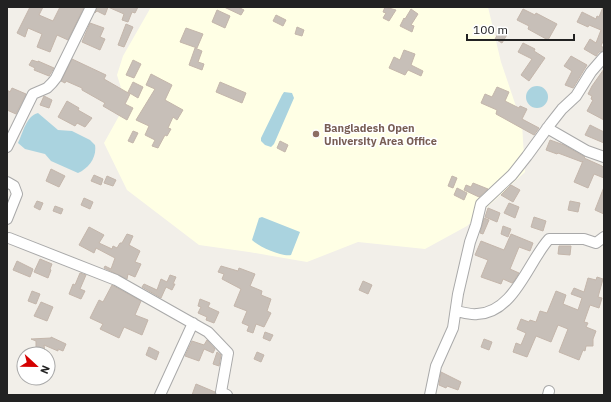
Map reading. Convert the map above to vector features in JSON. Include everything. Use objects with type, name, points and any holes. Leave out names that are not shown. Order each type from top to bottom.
[{"type":"street","points":[[7,147],[33,94],[47,88],[56,78],[90,7]]},
{"type":"street","points":[[430,395],[436,366],[453,328],[470,242],[481,204],[512,175],[562,109],[576,96],[591,72],[604,57]]},
{"type":"street","points":[[547,128],[587,151],[604,157]]},
{"type":"street","points":[[7,182],[14,186],[17,194],[7,219]]},
{"type":"street","points":[[8,238],[116,280],[208,332],[228,353],[221,392],[227,395]]},
{"type":"street","points":[[456,311],[476,315],[490,312],[504,304],[528,272],[540,249],[549,239],[584,239],[601,242]]},
{"type":"street","points":[[160,395],[193,323]]},
{"type":"shaded area","name":"Bangladesh Open University Area Office","points":[[151,7],[488,7],[501,62],[522,124],[525,172],[467,226],[425,249],[358,242],[307,262],[199,245],[127,190],[104,143],[129,98],[122,91],[117,75],[123,56]]},
{"type":"water","points":[[537,86],[545,89],[548,97],[545,105],[537,108],[529,105],[526,97],[529,89]]},
{"type":"water","points":[[284,92],[292,93],[294,98],[274,144],[271,147],[265,145],[261,141],[261,138]]},
{"type":"water","points":[[38,113],[58,130],[72,131],[90,140],[95,145],[95,154],[86,168],[78,173],[51,161],[45,154],[25,149],[18,143],[25,125],[34,115]]},
{"type":"water","points":[[262,217],[300,232],[291,255],[271,251],[252,240],[259,218]]},
{"type":"building","points":[[30,7],[43,7],[39,15],[53,21],[60,7],[84,7],[68,40],[57,35],[50,52],[37,47],[42,34],[28,28],[25,37],[17,33]]},
{"type":"building","points":[[97,7],[108,7],[105,15],[97,11],[95,13]]},
{"type":"building","points":[[108,7],[138,7],[135,13],[132,12],[128,22],[122,20],[124,14]]},
{"type":"building","points":[[224,7],[238,7],[244,10],[241,15]]},
{"type":"building","points":[[385,7],[396,10],[389,21],[383,18],[386,13],[383,12]]},
{"type":"building","points":[[603,7],[604,39],[601,46],[604,48],[604,51],[599,52],[596,56],[584,49],[590,39],[596,43],[601,30],[589,25],[588,27],[577,22],[582,12],[596,19],[597,16],[599,17]]},
{"type":"building","points":[[411,9],[418,14],[411,25],[414,26],[412,32],[400,26]]},
{"type":"building","points":[[523,9],[535,15],[536,13],[557,24],[548,40],[528,29],[529,26],[517,20]]},
{"type":"building","points":[[217,10],[230,16],[225,28],[212,22]]},
{"type":"building","points":[[276,15],[286,20],[283,26],[273,21]]},
{"type":"building","points":[[90,23],[104,28],[100,37],[105,39],[100,50],[82,42]]},
{"type":"building","points":[[126,24],[133,27],[124,47],[118,45]]},
{"type":"building","points":[[297,27],[304,30],[302,36],[295,34]]},
{"type":"building","points":[[186,28],[203,34],[197,48],[180,42]]},
{"type":"building","points":[[501,29],[508,33],[502,43],[495,39]]},
{"type":"building","points":[[523,43],[535,49],[534,51],[545,58],[529,81],[521,75],[532,59],[518,52]]},
{"type":"building","points":[[195,48],[202,51],[198,62],[204,64],[202,70],[189,65]]},
{"type":"building","points":[[404,50],[415,54],[411,65],[423,71],[421,76],[408,70],[405,75],[389,68],[394,57],[400,60]]},
{"type":"building","points":[[571,56],[587,65],[573,88],[565,85],[572,71],[564,66]]},
{"type":"building","points":[[72,59],[106,75],[104,79],[130,94],[125,104],[133,108],[127,120],[103,106],[105,103],[82,90],[82,88],[66,81],[65,83],[61,81]]},
{"type":"building","points":[[32,60],[54,68],[49,76],[34,70],[35,68],[29,65]]},
{"type":"building","points":[[133,60],[141,64],[134,78],[126,75]]},
{"type":"building","points":[[604,69],[604,120],[587,111],[593,100],[591,99],[592,96],[588,94]]},
{"type":"building","points":[[151,74],[172,85],[165,100],[183,110],[177,120],[173,117],[168,128],[171,129],[167,136],[165,135],[158,148],[152,146],[155,140],[145,135],[149,126],[136,120],[155,89],[146,85]]},
{"type":"building","points":[[133,82],[143,87],[138,98],[128,92]]},
{"type":"building","points":[[220,82],[246,93],[242,103],[216,92]]},
{"type":"building","points":[[497,87],[509,92],[505,101],[519,108],[520,106],[527,109],[522,119],[539,128],[534,135],[496,114],[497,110],[481,103],[485,94],[492,97]]},
{"type":"building","points":[[12,88],[26,94],[16,114],[7,110],[7,90],[10,92]]},
{"type":"building","points":[[44,96],[52,100],[49,108],[40,105]]},
{"type":"building","points":[[67,101],[79,108],[78,110],[92,118],[85,127],[77,123],[75,126],[58,117]]},
{"type":"building","points":[[590,125],[604,132],[604,143],[585,135]]},
{"type":"building","points":[[133,131],[138,133],[133,143],[128,141]]},
{"type":"building","points":[[550,140],[564,145],[585,157],[584,158],[602,166],[604,168],[604,178],[594,174],[588,188],[574,182],[583,161],[582,162],[546,150]]},
{"type":"building","points":[[280,141],[288,145],[285,152],[277,148]]},
{"type":"building","points":[[51,169],[65,176],[59,187],[46,181]]},
{"type":"building","points":[[94,175],[103,179],[101,185],[91,181]]},
{"type":"building","points":[[107,176],[116,180],[113,186],[104,183]]},
{"type":"building","points":[[452,176],[457,178],[453,188],[448,186]]},
{"type":"building","points":[[473,183],[488,189],[479,197],[464,190],[466,185],[471,187]]},
{"type":"building","points":[[511,185],[520,190],[513,202],[501,195]]},
{"type":"building","points":[[604,187],[604,214],[595,210]]},
{"type":"building","points":[[457,188],[467,193],[464,200],[454,195]]},
{"type":"building","points":[[84,198],[93,202],[90,209],[81,205]]},
{"type":"building","points":[[37,201],[43,203],[40,210],[34,207]]},
{"type":"building","points":[[570,201],[580,203],[578,212],[568,210]]},
{"type":"building","points":[[509,203],[519,207],[515,218],[504,213]]},
{"type":"building","points":[[55,206],[63,209],[61,214],[53,211]]},
{"type":"building","points":[[488,208],[500,213],[497,222],[485,217]]},
{"type":"building","points":[[534,217],[546,221],[543,231],[531,227]]},
{"type":"building","points":[[484,218],[489,220],[483,234],[480,233]]},
{"type":"building","points":[[503,226],[511,229],[508,237],[501,234]]},
{"type":"building","points":[[89,227],[104,235],[99,243],[112,249],[113,246],[117,248],[120,243],[122,243],[127,234],[133,236],[129,245],[140,251],[135,262],[141,264],[135,277],[128,274],[127,279],[104,268],[105,266],[111,269],[115,258],[96,248],[94,253],[79,245]]},
{"type":"building","points":[[511,234],[533,243],[530,251],[519,247],[510,269],[519,273],[514,281],[512,283],[503,279],[501,284],[481,277],[488,260],[475,255],[481,241],[504,250]]},
{"type":"building","points":[[559,246],[571,246],[570,255],[558,254]]},
{"type":"building","points":[[40,259],[52,264],[48,278],[34,272]]},
{"type":"building","points":[[17,261],[33,269],[30,277],[13,270]]},
{"type":"building","points":[[221,266],[238,271],[239,268],[255,274],[250,286],[262,291],[261,295],[271,299],[267,311],[271,313],[264,327],[256,324],[253,333],[247,331],[249,326],[242,323],[247,311],[234,306],[241,289],[222,279],[224,274],[218,272]]},
{"type":"building","points":[[80,273],[86,275],[80,289],[85,291],[81,299],[69,294]]},
{"type":"building","points":[[170,275],[176,277],[173,284],[175,284],[172,290],[166,287],[161,298],[142,287],[144,284],[157,290],[161,279],[167,282]]},
{"type":"building","points":[[597,277],[603,279],[598,297],[602,298],[599,308],[590,305],[584,322],[588,323],[586,327],[596,331],[593,339],[593,346],[586,346],[585,351],[583,350],[579,360],[559,352],[568,329],[558,325],[551,342],[536,336],[527,357],[513,352],[516,343],[521,345],[526,333],[517,329],[521,319],[529,322],[530,320],[536,322],[540,311],[547,313],[556,291],[566,295],[563,304],[578,310],[582,298],[571,294],[574,288],[584,292],[588,278],[596,280]]},
{"type":"building","points":[[363,281],[372,285],[368,294],[359,290]]},
{"type":"building","points":[[112,285],[141,301],[135,315],[148,320],[142,335],[124,327],[119,338],[100,329],[103,324],[90,318],[99,300],[103,302]]},
{"type":"building","points":[[32,291],[40,294],[36,304],[28,301]]},
{"type":"building","points":[[200,299],[210,303],[208,307],[219,312],[214,323],[206,320],[207,317],[198,313],[201,307],[198,306]]},
{"type":"building","points":[[41,302],[53,307],[47,321],[34,316]]},
{"type":"building","points":[[265,332],[273,335],[270,341],[263,338]]},
{"type":"building","points":[[51,338],[66,344],[63,351],[58,349],[58,351],[56,350],[56,346],[36,346],[36,341],[31,339]]},
{"type":"building","points":[[484,339],[492,342],[489,350],[481,347]]},
{"type":"building","points":[[207,340],[215,349],[213,353],[204,349],[199,361],[185,356],[192,341],[204,345]]},
{"type":"building","points":[[149,347],[159,352],[156,360],[146,355]]},
{"type":"building","points":[[217,352],[221,355],[219,366],[213,364]]},
{"type":"building","points":[[257,352],[264,355],[261,362],[254,359]]},
{"type":"building","points":[[441,372],[461,382],[458,390],[439,385]]},
{"type":"building","points":[[196,384],[215,392],[215,395],[192,395]]},
{"type":"place","name":"Bangladesh Open University Area Office","points":[[316,134]]}]
